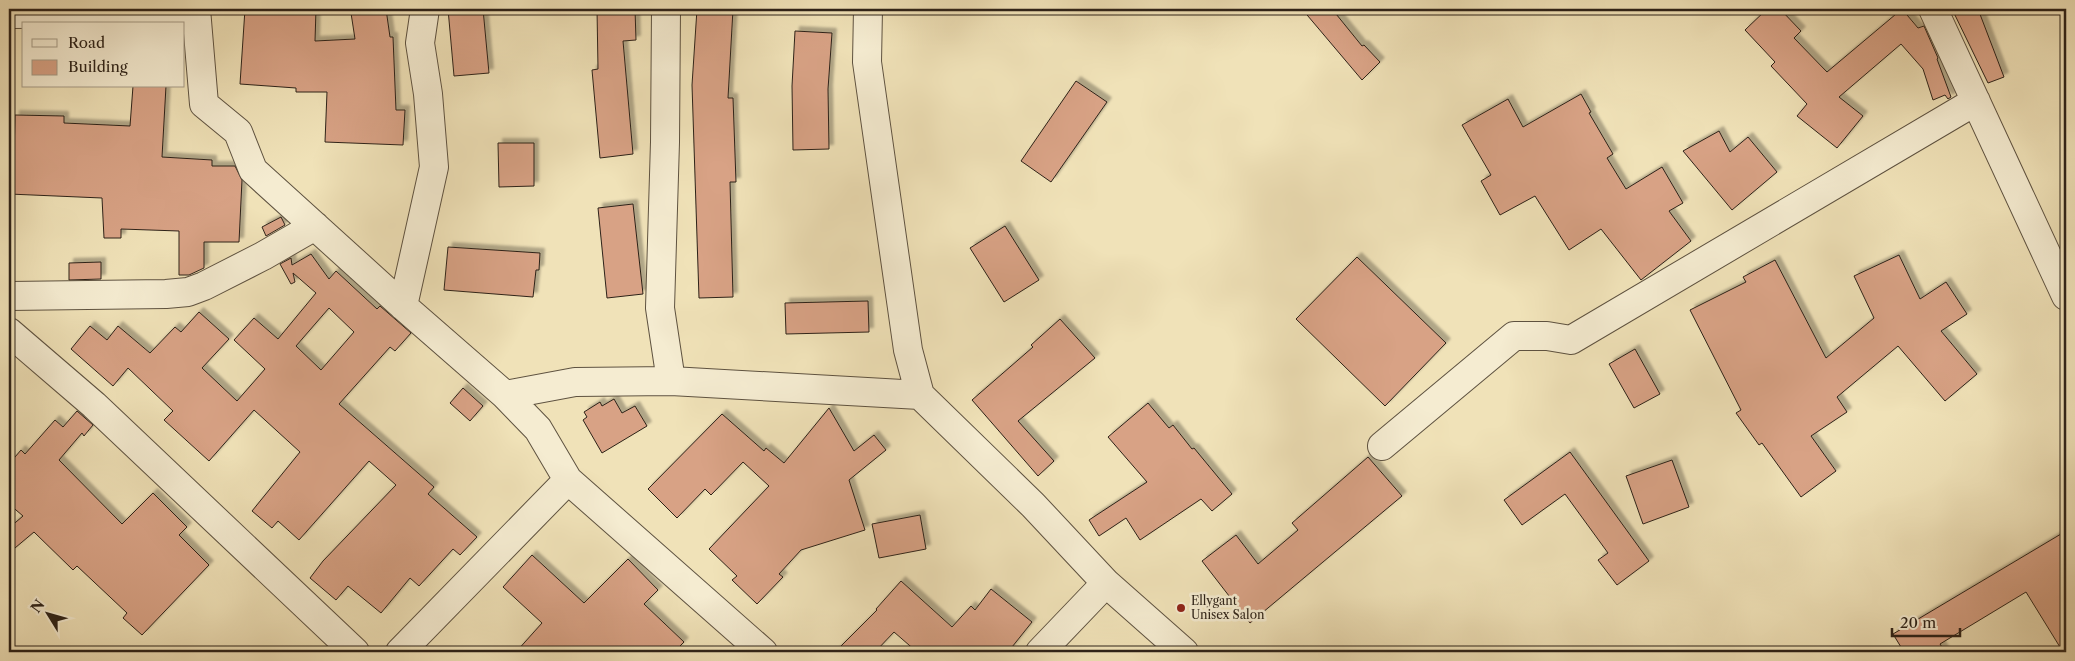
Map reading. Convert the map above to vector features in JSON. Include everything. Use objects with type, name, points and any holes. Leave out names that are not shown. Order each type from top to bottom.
[{"type":"street","points":[[403,306],[434,167],[428,94],[420,43],[425,9]]},
{"type":"street","points":[[666,9],[666,142],[660,308],[671,381]]},
{"type":"street","points":[[868,9],[867,62],[908,350],[920,395],[1033,505],[1106,583],[1184,652]]},
{"type":"street","points":[[1933,9],[2066,296]]},
{"type":"street","points":[[9,14],[196,11],[204,104],[238,132],[253,170],[403,306],[505,395],[538,429],[568,480],[763,652]]},
{"type":"street","points":[[1382,446],[1514,336],[1547,336],[1571,340],[1976,101]]},
{"type":"street","points":[[9,296],[166,294],[188,292],[263,256],[315,226]]},
{"type":"street","points":[[9,332],[94,405],[355,652]]},
{"type":"street","points":[[505,395],[574,382],[671,381],[920,395]]},
{"type":"street","points":[[400,652],[568,480]]},
{"type":"street","points":[[1040,652],[1106,583]]},
{"type":"building","points":[[245,9],[316,9],[315,41],[355,39],[351,13],[354,13],[353,9],[386,9],[390,37],[393,37],[396,110],[405,110],[403,145],[325,142],[327,92],[296,92],[296,88],[240,84]]},
{"type":"building","points":[[448,9],[483,9],[489,73],[454,76]]},
{"type":"building","points":[[597,9],[635,9],[636,40],[623,41],[633,154],[600,158],[592,70],[598,69]]},
{"type":"building","points":[[697,9],[733,9],[728,98],[733,98],[736,182],[730,182],[733,297],[699,298],[692,85]]},
{"type":"building","points":[[1302,9],[1332,9],[1362,46],[1364,45],[1380,62],[1362,80]]},
{"type":"building","points":[[1767,9],[1780,9],[1801,31],[1794,38],[1827,72],[1902,9],[1918,28],[1924,26],[1938,58],[1951,97],[1948,99],[1945,95],[1933,100],[1923,69],[1901,44],[1839,97],[1863,116],[1837,148],[1797,116],[1807,104],[1771,66],[1775,62],[1745,30]]},
{"type":"building","points":[[1952,9],[1978,9],[2004,77],[1988,83]]},
{"type":"building","points":[[795,31],[832,33],[828,89],[829,149],[793,150],[792,86]]},
{"type":"building","points":[[1076,81],[1107,102],[1051,182],[1021,161]]},
{"type":"building","points":[[133,88],[166,88],[162,157],[212,160],[212,166],[235,166],[242,180],[239,242],[204,242],[204,268],[189,275],[179,275],[179,231],[121,229],[121,238],[104,238],[102,198],[9,194],[9,156],[14,156],[15,115],[64,116],[64,123],[130,126]]},
{"type":"building","points":[[1581,94],[1591,112],[1589,113],[1613,154],[1607,158],[1626,189],[1662,167],[1683,203],[1669,211],[1691,241],[1641,280],[1601,229],[1569,250],[1535,196],[1500,215],[1481,181],[1491,175],[1462,125],[1508,99],[1523,127]]},
{"type":"building","points":[[1719,131],[1730,152],[1748,137],[1777,172],[1732,210],[1683,151]]},
{"type":"building","points":[[498,143],[534,143],[534,186],[499,187]]},
{"type":"building","points":[[633,204],[643,294],[607,298],[598,208]]},
{"type":"building","points":[[281,217],[285,225],[266,236],[262,227]]},
{"type":"building","points":[[1005,226],[1039,280],[1004,302],[970,248]]},
{"type":"building","points":[[448,247],[540,253],[539,270],[536,270],[533,297],[444,290]]},
{"type":"building","points":[[311,254],[329,279],[336,271],[377,309],[380,306],[411,333],[395,351],[390,347],[339,404],[434,487],[428,494],[477,537],[460,555],[453,549],[419,586],[410,578],[381,613],[348,586],[336,600],[310,578],[323,561],[396,485],[369,461],[299,540],[278,521],[272,528],[252,511],[300,452],[254,410],[209,461],[164,420],[173,411],[128,368],[113,386],[71,349],[90,326],[107,340],[118,326],[150,353],[175,327],[181,332],[199,312],[229,339],[202,368],[237,401],[265,369],[234,340],[254,318],[278,339],[316,293],[293,273],[295,282],[291,284],[280,264],[291,258],[292,265]],"holes":[[[329,308],[354,332],[321,370],[296,346]]]},
{"type":"building","points":[[1899,255],[1920,299],[1946,282],[1967,314],[1941,331],[1977,374],[1945,401],[1898,346],[1837,397],[1847,412],[1811,436],[1836,471],[1801,497],[1762,443],[1759,445],[1736,413],[1741,410],[1690,310],[1746,282],[1743,277],[1775,260],[1826,358],[1874,318],[1854,276]]},
{"type":"building","points":[[1357,257],[1446,343],[1385,406],[1296,319]]},
{"type":"building","points":[[101,262],[101,279],[69,280],[69,263]]},
{"type":"building","points":[[868,301],[869,332],[786,334],[785,303]]},
{"type":"building","points":[[1060,319],[1095,358],[1018,421],[1054,461],[1038,476],[972,400],[1033,347],[1031,345]]},
{"type":"building","points":[[1635,349],[1660,394],[1634,408],[1609,364]]},
{"type":"building","points":[[463,388],[483,406],[470,421],[450,403]]},
{"type":"building","points":[[614,399],[622,413],[635,406],[647,426],[602,453],[583,420],[587,417],[584,412],[600,402],[602,406]]},
{"type":"building","points":[[1148,403],[1169,428],[1173,425],[1232,494],[1212,511],[1201,499],[1140,540],[1126,518],[1099,536],[1089,520],[1147,482],[1108,437]]},
{"type":"building","points":[[829,408],[854,451],[874,435],[886,450],[849,480],[865,530],[801,550],[779,574],[783,577],[757,604],[732,580],[737,576],[709,549],[769,486],[743,462],[711,495],[705,489],[677,518],[648,489],[722,414],[764,451],[766,448],[784,463]]},
{"type":"building","points":[[77,411],[93,425],[84,436],[82,433],[59,460],[122,524],[153,493],[187,527],[179,535],[209,565],[142,635],[123,618],[127,613],[77,566],[73,570],[34,532],[9,553],[9,528],[23,516],[9,504],[9,464],[21,450],[25,454],[55,420],[63,427]]},
{"type":"building","points":[[1570,452],[1649,561],[1617,585],[1598,560],[1608,553],[1565,494],[1522,525],[1504,500]]},
{"type":"building","points":[[1368,457],[1402,496],[1250,623],[1202,561],[1236,535],[1258,564],[1298,530],[1292,523]]},
{"type":"building","points":[[1672,460],[1689,507],[1643,524],[1626,476]]},
{"type":"building","points":[[920,515],[926,549],[879,558],[872,524]]},
{"type":"building","points":[[2066,531],[2066,652],[2063,652],[2026,592],[1940,644],[1945,652],[1904,652],[1893,634]]},
{"type":"building","points":[[532,555],[584,603],[628,559],[658,590],[644,604],[684,642],[674,652],[516,652],[542,623],[503,587]]},
{"type":"building","points":[[901,581],[952,627],[971,606],[975,610],[991,589],[1032,622],[1008,652],[917,652],[894,632],[875,652],[835,652],[877,610]]},
{"type":"place","name":"Ellygant Unisex Salon","points":[[1181,608]]}]
